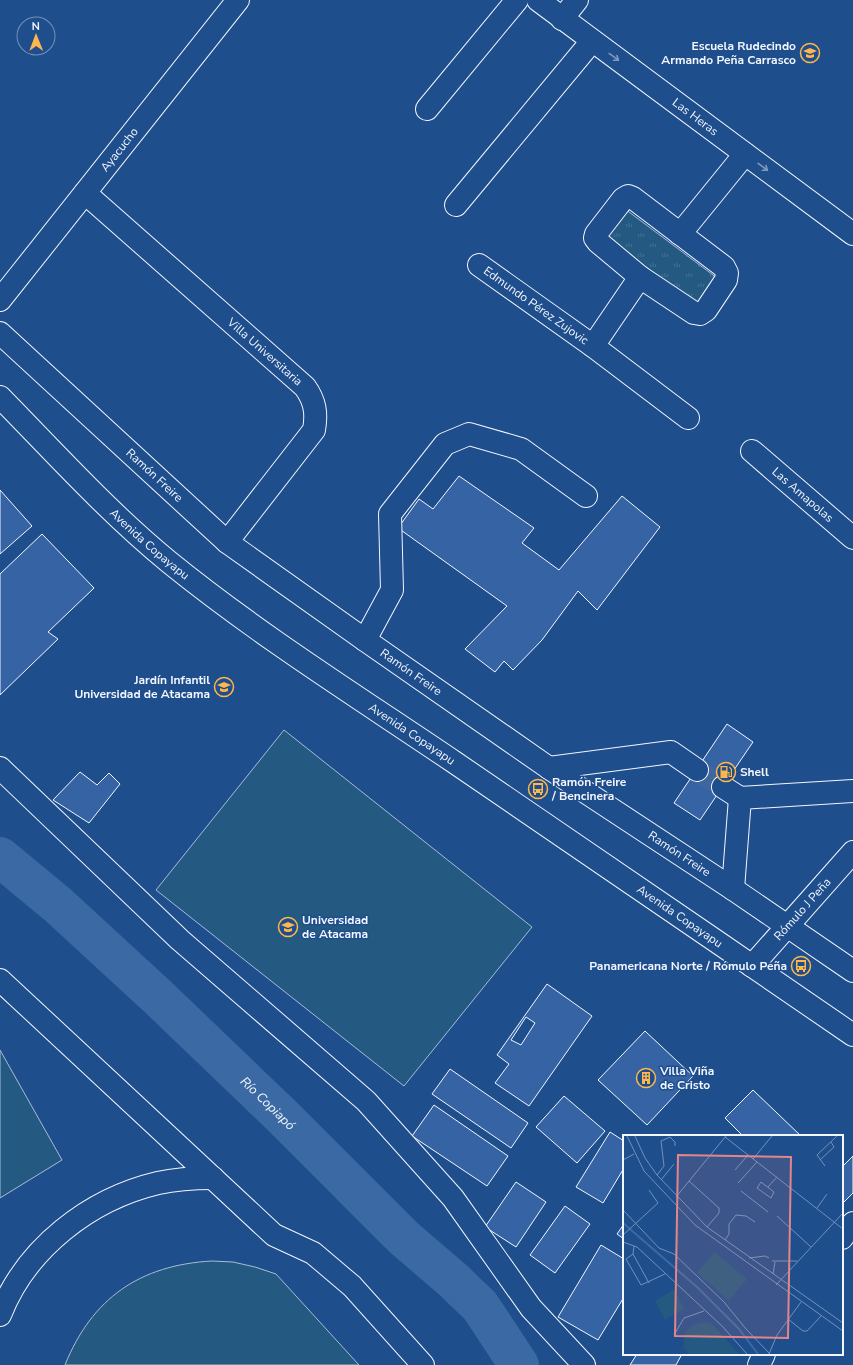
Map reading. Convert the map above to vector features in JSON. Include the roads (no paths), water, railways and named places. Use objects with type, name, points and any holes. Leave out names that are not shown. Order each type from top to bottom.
[{"type":"main road","name":"Ayacucho","points":[[0,300],[238,0]]},
{"type":"main road","points":[[427,109],[517,0]]},
{"type":"main road","name":"Las Heras","points":[[538,0],[853,234]]},
{"type":"main road","points":[[562,19],[577,0]]},
{"type":"main road","points":[[456,205],[577,57],[592,41]]},
{"type":"main road","points":[[680,234],[746,154]]},
{"type":"main road","name":"Villa Universitaria","points":[[85,193],[305,387],[311,396],[315,407],[316,418],[314,430],[227,542]]},
{"type":"main road","points":[[628,196],[633,198],[680,234],[724,267],[727,273],[726,280],[706,310],[700,314],[694,313],[640,277],[595,238],[596,234],[623,199],[628,196]]},
{"type":"main road","name":"Edmundo Pérez Zujovic","points":[[478,265],[594,346],[688,418]]},
{"type":"main road","name":"Edmundo Pérez Zujovic","points":[[594,346],[640,277]]},
{"type":"main road","name":"Ramón Freire","points":[[0,333],[227,542],[549,768],[733,889],[853,971]]},
{"type":"main road","name":"Avenida Copayapu","points":[[0,397],[132,530],[169,562],[262,633],[631,882],[853,1035]]},
{"type":"main road","points":[[365,640],[392,590],[390,514],[446,444],[469,434],[521,449],[586,496]]},
{"type":"main road","name":"Las Amapolas","points":[[752,451],[853,538]]},
{"type":"main road","points":[[549,768],[671,752],[697,770]]},
{"type":"main road","points":[[0,768],[180,940],[366,1101],[453,1198],[531,1308],[584,1365]]},
{"type":"main road","points":[[733,889],[731,793],[853,791]]},
{"type":"main road","name":"Rómulo J Peña","points":[[752,966],[853,852]]},
{"type":"main road","points":[[0,980],[274,1235],[314,1253],[352,1286],[423,1365]]},
{"type":"main road","points":[[0,1315],[13,1289],[43,1248],[63,1230],[85,1214],[108,1201],[133,1190],[159,1183],[186,1179],[213,1178]]},
{"type":"main road","points":[[759,1365],[764,1355]]},
{"type":"waterway","name":"Río Copiapó","points":[[0,857],[58,905],[159,998],[282,1116],[404,1238],[453,1280],[480,1306],[519,1365]]},
{"type":"tunnel","points":[[697,770],[723,787]]},
{"type":"place","name":"Escuela Rudecindo Armando Peña Carrasco","points":[[810,53]]},
{"type":"place","name":"Jardín Infantil Universidad de Atacama","points":[[224,687]]},
{"type":"place","name":"Shell","points":[[726,772]]},
{"type":"place","name":"Ramón Freire / Bencinera","points":[[538,789]]},
{"type":"place","name":"Universidad de Atacama","points":[[288,927]]},
{"type":"place","name":"Panamericana Norte / Rómulo Peña","points":[[801,966]]},
{"type":"place","name":"Villa Viña de Cristo","points":[[646,1078]]}]
